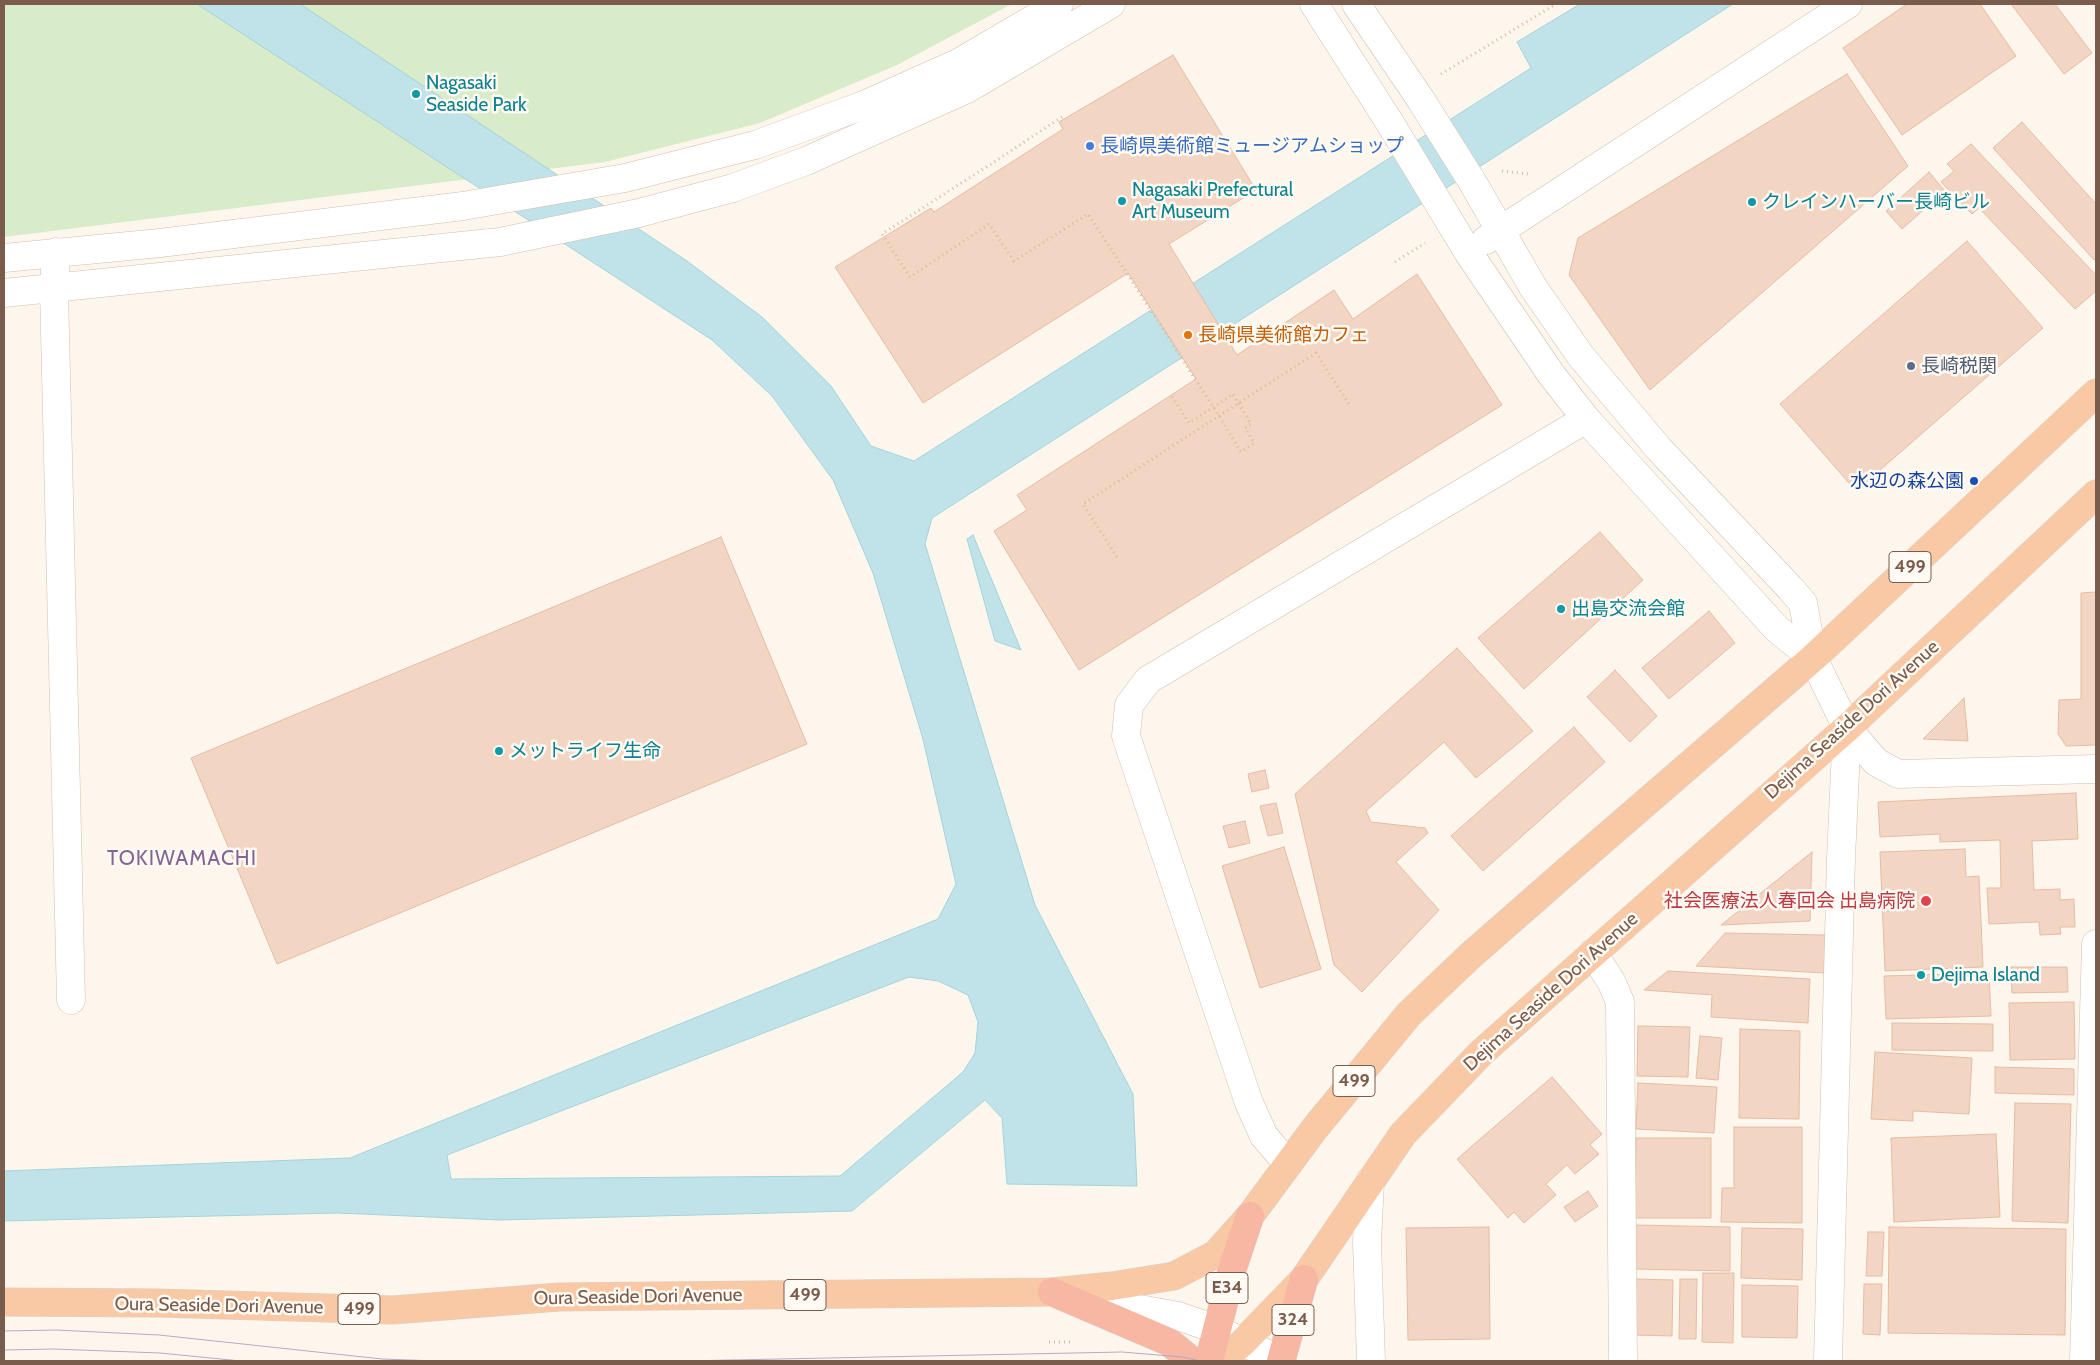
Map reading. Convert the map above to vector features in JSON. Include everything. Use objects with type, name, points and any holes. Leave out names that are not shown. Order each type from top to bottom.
[{"type":"highway","name":"499","points":[[1250,1216],[1288,1164],[1409,1014],[1470,956],[1813,658],[2096,393]]},
{"type":"highway","name":"Dejima Seaside Dori Avenue","points":[[1221,1361],[1243,1342],[1304,1279],[1403,1134],[1475,1059],[1846,728],[2096,494]]},
{"type":"highway","name":"Oura Seaside Dori Avenue","points":[[4,1302],[159,1303],[394,1310],[559,1297],[1052,1292],[1112,1286],[1174,1276],[1216,1254],[1250,1216]]},
{"type":"highway","name":"E34","points":[[1209,1361],[1232,1270],[1250,1216]]},
{"type":"highway","name":"324","points":[[1281,1361],[1304,1279]]},
{"type":"highway","points":[[1052,1292],[1169,1342],[1192,1361]]},
{"type":"street","points":[[4,258],[160,243],[463,206],[625,178],[755,145],[855,108],[958,63],[1059,4]]},
{"type":"street","points":[[4,293],[500,242],[639,212],[733,188],[806,161],[967,89],[1111,4]]},
{"type":"street","points":[[1314,4],[1390,123],[1468,252],[1550,374],[1586,419],[1777,628],[1813,658]]},
{"type":"street","points":[[1356,4],[1421,100],[1473,183],[1533,287],[1580,355],[1660,449],[1802,603],[1813,658],[1846,728],[1876,762],[1898,774],[2096,769]]},
{"type":"street","points":[[1468,252],[1848,4]]},
{"type":"street","points":[[56,252],[54,289],[71,1000]]},
{"type":"street","points":[[1288,1164],[1264,1136],[1249,1103],[1126,736],[1129,705],[1148,680],[1586,419]]},
{"type":"street","points":[[1828,1361],[1846,728]]},
{"type":"street","points":[[2084,1361],[2096,944]]},
{"type":"street","points":[[1593,953],[1612,983],[1620,1002],[1624,1361]]},
{"type":"street","points":[[1370,1181],[1367,1242],[1371,1361]]},
{"type":"street","points":[[1052,1292],[1178,1316],[1216,1329],[1281,1361]]},
{"type":"path","points":[[1438,76],[1556,4]]},
{"type":"path","points":[[1062,116],[882,234],[910,277],[989,224],[1014,261],[1088,214],[1126,272],[1197,382],[1219,416],[1241,452],[1254,443],[1245,428],[1251,424],[1233,394],[1189,423],[1171,395]]},
{"type":"path","points":[[1496,170],[1536,175]]},
{"type":"path","points":[[1395,262],[1426,242]]},
{"type":"path","points":[[1117,557],[1083,504],[1316,353],[1351,407]]},
{"type":"path","points":[[1049,1342],[1073,1342]]},
{"type":"green space","name":"Nagasaki Seaside Park","points":[[4,4],[1012,4],[897,65],[760,123],[605,162],[4,237]]},
{"type":"water","points":[[197,4],[300,4],[687,261],[762,317],[831,386],[871,446],[914,461],[1531,68],[1517,42],[1580,4],[1733,4],[932,518],[925,544],[1035,905],[1133,1094],[1137,1186],[1007,1184],[1002,1118],[985,1100],[852,1211],[499,1220],[338,1213],[4,1221],[4,1171],[350,1158],[938,919],[956,884],[923,739],[873,573],[833,480],[772,396],[712,340]],"holes":[[[909,977],[938,981],[968,995],[978,1022],[975,1053],[963,1072],[840,1176],[451,1179],[447,1155]]]},
{"type":"water","points":[[973,535],[1021,650],[995,641],[967,539]]},
{"type":"building","points":[[1907,4],[1980,4],[2016,56],[1902,135],[1843,48]]},
{"type":"building","points":[[2011,4],[2055,4],[2092,53],[2064,74]]},
{"type":"building","points":[[1173,55],[1256,190],[1169,244],[1237,355],[1334,290],[1353,319],[1417,274],[1502,405],[1079,670],[994,531],[1027,510],[1017,495],[1196,379],[1128,273],[923,403],[835,267],[931,208],[934,212],[1063,129],[1059,122]]},
{"type":"building","name":"クレインハーバー長崎ビル","points":[[1847,74],[1908,166],[1650,390],[1569,275],[1578,238]]},
{"type":"building","points":[[2022,122],[2096,204],[2096,258],[2094,260],[1993,148]]},
{"type":"building","points":[[1971,144],[2096,275],[2096,291],[2075,309],[1979,208],[1972,214],[1941,182],[1954,171],[1947,164]]},
{"type":"building","points":[[1929,172],[1945,191],[1902,229],[1886,211]]},
{"type":"building","name":"長崎税関","points":[[1967,241],[2043,328],[1856,491],[1780,404]]},
{"type":"building","name":"出島交流会館","points":[[1600,532],[1643,580],[1524,689],[1478,638]]},
{"type":"building","name":"メットライフ生命","points":[[721,537],[807,744],[277,964],[191,758]]},
{"type":"building","points":[[2096,592],[2096,745],[2066,746],[2058,734],[2059,700],[2081,699],[2081,593]]},
{"type":"building","points":[[1709,611],[1735,643],[1669,699],[1642,668]]},
{"type":"building","points":[[1457,648],[1533,731],[1476,778],[1444,742],[1366,811],[1371,822],[1425,828],[1428,833],[1396,862],[1439,910],[1362,992],[1334,965],[1295,794]]},
{"type":"building","points":[[1615,670],[1657,716],[1630,742],[1587,697]]},
{"type":"building","points":[[1964,698],[1968,741],[1923,739]]},
{"type":"building","points":[[1574,727],[1605,762],[1483,871],[1451,836]]},
{"type":"building","points":[[1265,770],[1269,788],[1252,792],[1248,774]]},
{"type":"building","points":[[2076,793],[2078,839],[2032,841],[2034,890],[2060,889],[2060,900],[2074,899],[2075,927],[2060,927],[2061,934],[2040,935],[2039,922],[1989,924],[1987,888],[2001,888],[2000,840],[1940,842],[1940,834],[1880,837],[1878,802]]},
{"type":"building","points":[[1276,803],[1283,833],[1268,836],[1260,806]]},
{"type":"building","points":[[1245,821],[1250,843],[1229,848],[1223,826]]},
{"type":"building","points":[[1284,847],[1321,969],[1260,988],[1222,866]]},
{"type":"building","points":[[1965,849],[1966,877],[1979,876],[1983,967],[1885,971],[1880,852]]},
{"type":"building","points":[[1812,852],[1810,921],[1721,925]]},
{"type":"building","points":[[1725,933],[1825,935],[1825,973],[1696,966]]},
{"type":"building","points":[[2011,967],[2067,967],[2068,992],[2012,993]]},
{"type":"building","points":[[1668,971],[1810,979],[1808,1023],[1711,1017],[1712,995],[1644,990]]},
{"type":"building","points":[[1989,973],[1991,1016],[1886,1019],[1884,976]]},
{"type":"building","points":[[2074,1002],[2075,1059],[2010,1060],[2009,1003]]},
{"type":"building","points":[[1892,1023],[1993,1024],[1993,1051],[1892,1050]]},
{"type":"building","points":[[1638,1026],[1690,1027],[1688,1077],[1637,1076]]},
{"type":"building","points":[[1740,1029],[1800,1031],[1799,1119],[1739,1118]]},
{"type":"building","points":[[1700,1036],[1722,1038],[1718,1080],[1696,1078]]},
{"type":"building","points":[[1875,1052],[1972,1058],[1969,1114],[1913,1111],[1913,1121],[1871,1119]]},
{"type":"building","points":[[1995,1067],[2074,1069],[2074,1095],[1995,1093]]},
{"type":"building","points":[[1552,1077],[1602,1134],[1590,1145],[1599,1154],[1575,1174],[1567,1165],[1546,1184],[1556,1195],[1524,1223],[1514,1212],[1508,1218],[1457,1159]]},
{"type":"building","points":[[1638,1083],[1717,1087],[1714,1133],[1636,1129]]},
{"type":"building","points":[[2015,1103],[2071,1104],[2068,1223],[2012,1221]]},
{"type":"building","points":[[1734,1127],[1802,1127],[1802,1223],[1721,1222],[1722,1188],[1734,1188]]},
{"type":"building","points":[[1996,1134],[2000,1217],[1894,1222],[1891,1138]]},
{"type":"building","points":[[1636,1138],[1711,1138],[1711,1218],[1635,1218]]},
{"type":"building","points":[[1588,1191],[1598,1206],[1575,1222],[1564,1207]]},
{"type":"building","points":[[1635,1225],[1730,1227],[1730,1271],[1634,1269]]},
{"type":"building","points":[[1489,1227],[1490,1339],[1408,1340],[1406,1228]]},
{"type":"building","points":[[1889,1227],[2066,1229],[2065,1335],[1888,1333]]},
{"type":"building","points":[[1742,1228],[1803,1229],[1802,1280],[1741,1278]]},
{"type":"building","points":[[1868,1232],[1884,1232],[1882,1276],[1866,1276]]},
{"type":"building","points":[[1703,1273],[1734,1273],[1733,1343],[1702,1342]]},
{"type":"building","points":[[1636,1279],[1673,1280],[1672,1336],[1635,1335]]},
{"type":"building","points":[[1680,1279],[1697,1279],[1696,1339],[1679,1339]]},
{"type":"building","points":[[1864,1284],[1882,1284],[1880,1335],[1863,1334]]},
{"type":"building","points":[[1742,1285],[1798,1286],[1797,1338],[1742,1337]]},
{"type":"tram line","points":[[4,1331],[56,1330],[159,1335],[382,1359],[437,1361]]},
{"type":"tram line","points":[[4,1350],[54,1349],[160,1353],[241,1361]]},
{"type":"tram line","points":[[682,1361],[1122,1352],[1182,1357],[1201,1361]]},
{"type":"place","name":"Nagasaki Seaside Park","points":[[416,94]]},
{"type":"place","name":"長崎県美術館ミュージアムショップ","points":[[1090,146]]},
{"type":"place","name":"Nagasaki Prefectural Art Museum","points":[[1122,201]]},
{"type":"place","name":"クレインハーバー長崎ビル","points":[[1752,202]]},
{"type":"place","name":"長崎県美術館カフェ","points":[[1188,335]]},
{"type":"place","name":"長崎税関","points":[[1911,366]]},
{"type":"place","name":"水辺の森公園","points":[[1974,481]]},
{"type":"place","name":"出島交流会館","points":[[1561,609]]},
{"type":"place","name":"メットライフ生命","points":[[499,751]]},
{"type":"place","name":"社会医療法人春回会 出島病院","points":[[1926,901]]},
{"type":"place","name":"Dejima Island","points":[[1921,975]]},
{"type":"district","name":"TOKIWAMACHI","points":[[182,859]]}]
